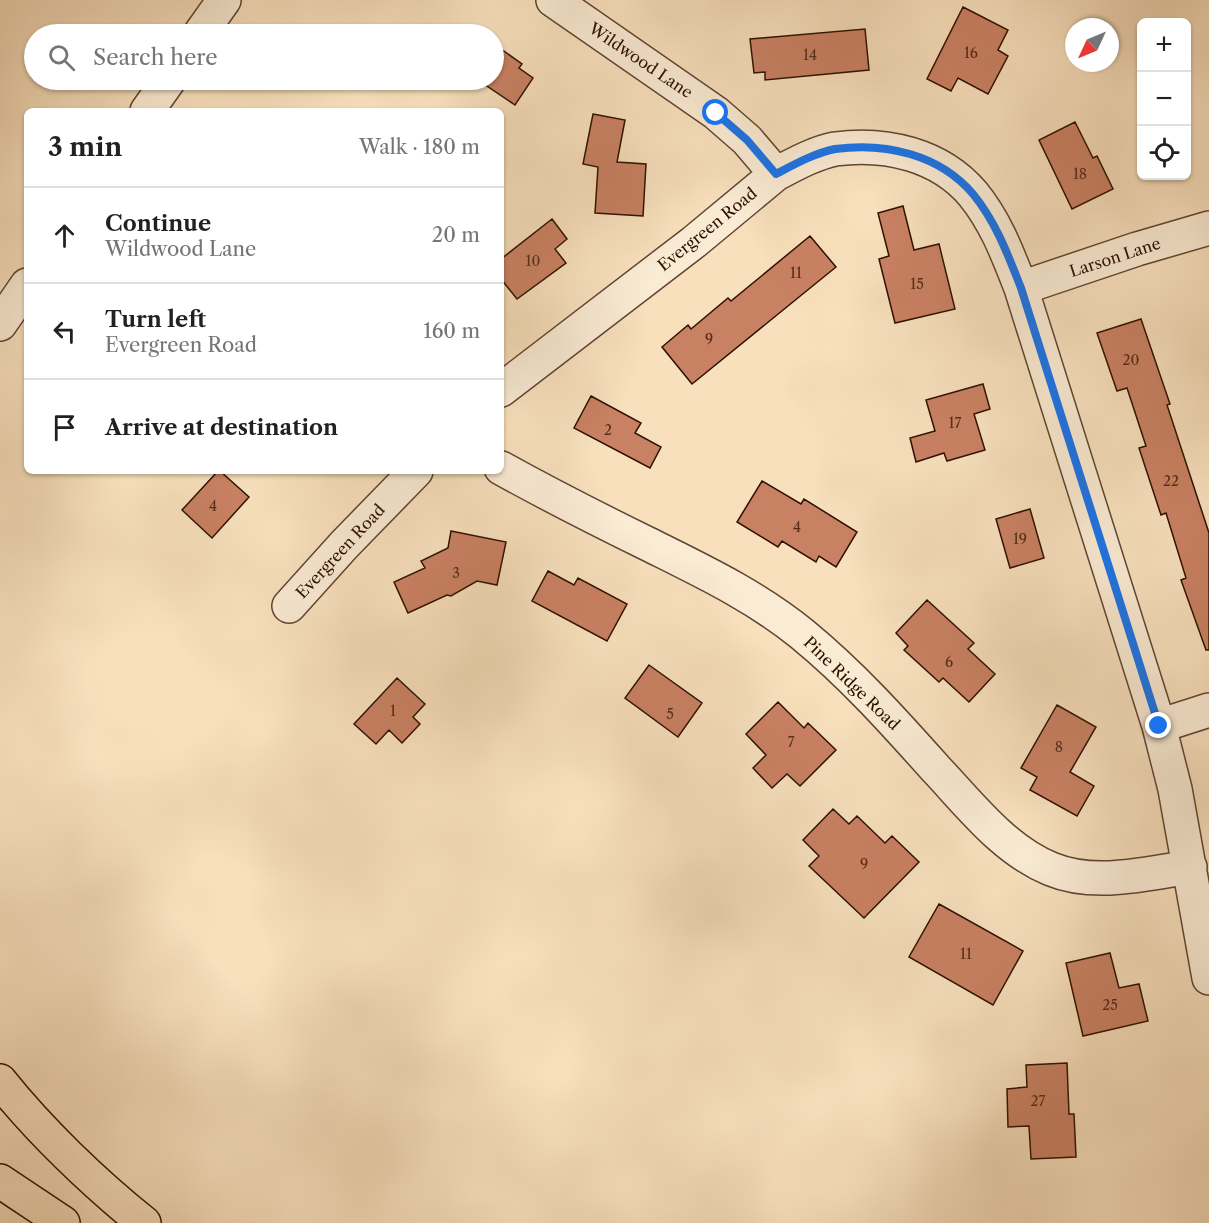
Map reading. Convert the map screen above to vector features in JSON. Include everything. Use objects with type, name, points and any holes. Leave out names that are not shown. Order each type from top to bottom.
[{"type":"highway","points":[[0,1081],[46,1132],[96,1181],[144,1223]]},
{"type":"highway","points":[[0,1181],[63,1223]]},
{"type":"street","points":[[207,24],[224,0]]},
{"type":"street","name":"Wildwood Lane","points":[[553,0],[716,113],[747,140],[776,174]]},
{"type":"street","points":[[149,108],[162,90]]},
{"type":"street","name":"Evergreen Road","points":[[504,388],[694,242],[776,174],[805,159],[835,149],[894,150],[925,159],[950,173],[974,195],[996,229],[1021,288],[1159,726],[1190,867],[1209,978]]},
{"type":"street","name":"Larson Lane","points":[[1021,288],[1137,249],[1209,228]]},
{"type":"street","points":[[0,324],[24,289]]},
{"type":"street","name":"Pine Ridge Road","points":[[504,470],[716,577],[777,615],[838,667],[905,734],[981,817],[1004,839],[1030,858],[1057,872],[1082,877],[1130,876],[1190,867]]},
{"type":"street","name":"Evergreen Road","points":[[289,606],[413,474]]},
{"type":"street","points":[[1159,726],[1209,710]]},
{"type":"building","points":[[963,7],[1008,30],[998,50],[1008,56],[988,94],[958,78],[951,91],[927,79]]},
{"type":"building","points":[[865,29],[869,70],[765,80],[765,72],[754,73],[750,39]]},
{"type":"building","points":[[504,51],[522,64],[519,68],[533,78],[515,105],[493,90],[504,90]]},
{"type":"building","points":[[593,114],[625,120],[617,162],[646,164],[643,216],[595,213],[598,167],[583,164]]},
{"type":"building","points":[[1075,122],[1093,158],[1097,156],[1113,189],[1072,209],[1039,140]]},
{"type":"building","points":[[903,206],[914,250],[939,244],[955,309],[895,323],[879,259],[889,256],[878,213]]},
{"type":"building","points":[[552,219],[567,239],[555,249],[566,263],[517,299],[504,283],[504,257]]},
{"type":"building","points":[[810,236],[836,267],[692,384],[662,347],[688,325],[691,329],[728,298],[731,301]]},
{"type":"building","points":[[1141,319],[1170,404],[1167,405],[1209,533],[1209,650],[1206,650],[1181,580],[1186,578],[1166,513],[1161,515],[1139,448],[1146,446],[1127,388],[1117,391],[1097,333]]},
{"type":"building","points":[[983,384],[990,409],[974,414],[985,450],[947,461],[944,453],[916,462],[910,438],[935,431],[926,400]]},
{"type":"building","points":[[591,396],[641,423],[635,433],[661,447],[650,468],[574,428]]},
{"type":"building","points":[[215,474],[223,474],[249,497],[212,538],[182,510]]},
{"type":"building","points":[[762,481],[801,504],[804,499],[857,532],[836,567],[819,556],[816,562],[782,541],[778,547],[737,522]]},
{"type":"building","points":[[1030,509],[1044,558],[1010,568],[996,519]]},
{"type":"building","points":[[451,531],[506,542],[497,585],[477,581],[451,596],[447,595],[408,613],[394,582],[425,568],[421,561],[448,548]]},
{"type":"building","points":[[548,571],[574,585],[578,578],[627,604],[607,641],[532,601]]},
{"type":"building","points":[[927,600],[974,643],[968,649],[995,674],[969,702],[943,678],[939,682],[904,650],[908,646],[896,633]]},
{"type":"building","points":[[649,665],[702,703],[678,737],[625,698]]},
{"type":"building","points":[[397,678],[425,704],[413,717],[420,724],[402,743],[389,730],[376,744],[354,724]]},
{"type":"building","points":[[778,702],[804,728],[808,723],[836,750],[800,786],[787,774],[772,788],[753,768],[766,755],[746,734]]},
{"type":"building","points":[[1057,705],[1096,727],[1070,772],[1094,786],[1077,816],[1030,790],[1037,777],[1021,768]]},
{"type":"building","points":[[833,809],[849,824],[857,816],[885,843],[892,836],[919,862],[864,918],[809,866],[819,856],[803,840]]},
{"type":"building","points":[[939,904],[1023,951],[993,1005],[909,957]]},
{"type":"building","points":[[1110,953],[1119,988],[1139,984],[1148,1021],[1083,1036],[1066,963]]},
{"type":"building","points":[[1067,1063],[1069,1114],[1074,1114],[1076,1157],[1031,1159],[1029,1126],[1008,1127],[1007,1089],[1027,1087],[1026,1065]]},
{"type":"route","points":[[716,113],[747,140],[776,174],[805,159],[835,149],[894,150],[910,153],[937,164],[974,195],[996,229],[1021,288],[1159,726]]}]
